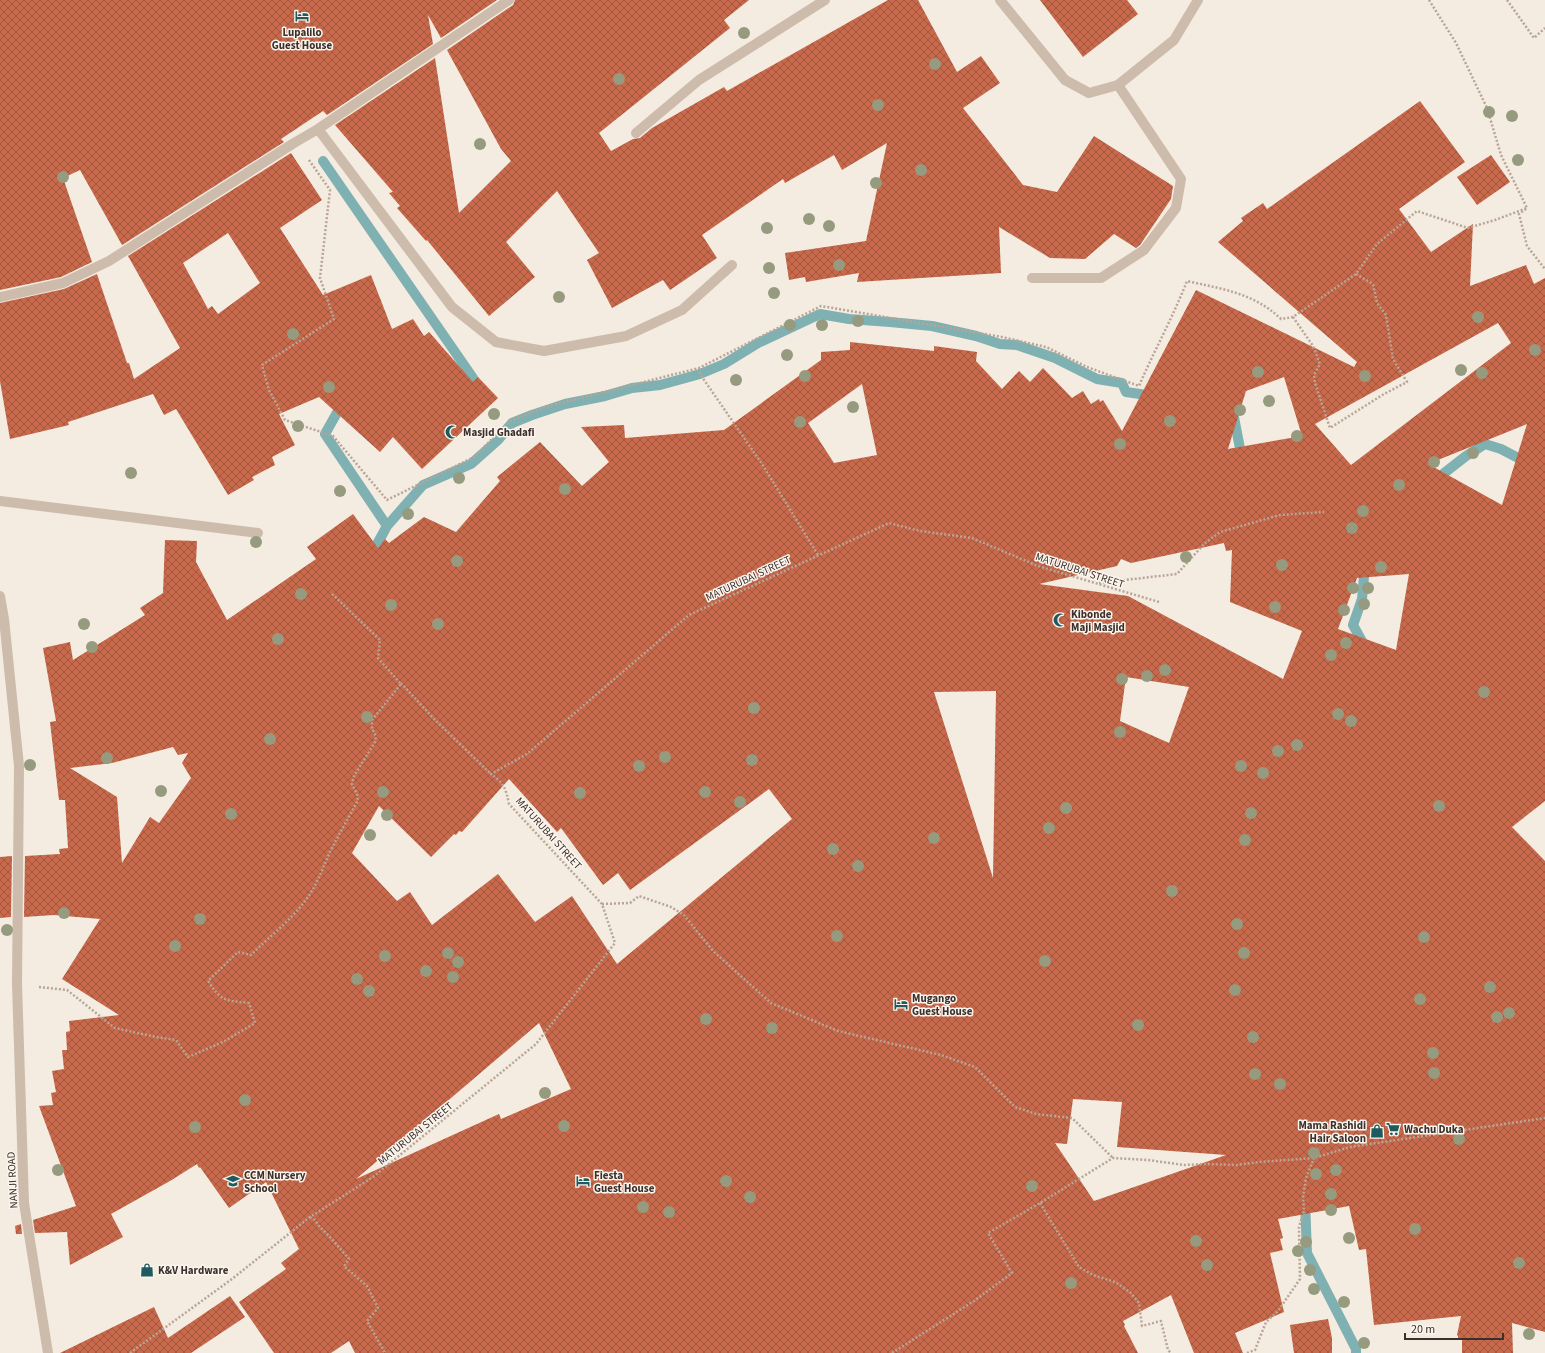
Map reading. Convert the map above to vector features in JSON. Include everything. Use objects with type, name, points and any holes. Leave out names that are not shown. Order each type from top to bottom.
[{"type":"street","points":[[0,297],[63,282],[109,262],[294,143],[318,130],[509,0]]},
{"type":"street","points":[[636,133],[699,80],[825,0]]},
{"type":"street","points":[[1000,0],[1065,80],[1089,93],[1118,85],[1174,40],[1198,0]]},
{"type":"street","points":[[1032,278],[1101,278],[1144,250],[1176,208],[1181,179],[1118,85]]},
{"type":"street","points":[[318,130],[452,307],[496,342],[544,351],[626,336],[682,310],[732,265]]},
{"type":"street","points":[[0,501],[258,533]]},
{"type":"street","name":"NANJI ROAD","points":[[0,596],[4,619],[19,766],[17,984],[24,1203],[48,1353]]},
{"type":"path","points":[[1429,0],[1460,50],[1487,108],[1501,155],[1527,208]]},
{"type":"path","points":[[1507,0],[1534,38],[1545,28]]},
{"type":"path","points":[[294,143],[299,146],[330,190],[320,278],[334,319],[262,365],[269,390],[285,420],[333,436],[387,500],[474,457],[510,420],[545,407],[699,368],[821,306],[1002,337],[1046,347],[1087,367],[1139,386],[1154,349],[1187,281],[1242,294],[1271,310],[1281,319],[1293,317],[1356,274],[1377,244],[1417,211],[1468,228],[1527,208]]},
{"type":"path","points":[[1527,208],[1519,214],[1527,246],[1545,269]]},
{"type":"path","points":[[1293,317],[1313,346],[1320,364],[1314,375],[1315,382],[1330,428],[1384,394],[1407,382],[1393,359],[1386,316],[1377,303],[1373,284],[1356,274]]},
{"type":"path","points":[[699,368],[700,374],[762,464],[818,555]]},
{"type":"path","points":[[1096,584],[1177,574],[1204,544],[1220,532],[1280,515],[1324,512]]},
{"type":"path","name":"MATURUBAI STREET","points":[[130,1353],[232,1279],[310,1218],[373,1177],[536,1044],[615,943],[602,904],[509,804],[505,787],[499,779],[491,774],[527,754],[689,615],[889,523],[920,530],[972,538],[1038,566],[1159,602]]},
{"type":"path","points":[[17,984],[67,990],[116,1028],[156,1038],[176,1040],[188,1057],[223,1042],[255,1023],[249,1003],[226,1000],[218,995],[208,980],[238,952],[251,955],[284,924],[305,901],[320,878],[337,838],[358,800],[358,794],[352,784],[354,776],[375,742],[376,736],[372,729],[372,720],[401,684],[378,658],[380,640],[331,592]]},
{"type":"path","points":[[378,658],[434,719],[491,774]]},
{"type":"path","points":[[602,904],[630,903],[639,896],[671,907],[684,915],[713,951],[771,1003],[838,1031],[941,1055],[975,1067],[1015,1107],[1036,1114],[1072,1118],[1113,1158]]},
{"type":"path","points":[[892,1353],[974,1302],[1012,1273],[988,1233],[1113,1158],[1148,1160],[1184,1165],[1237,1165],[1314,1158],[1350,1147],[1412,1139],[1545,1118]]},
{"type":"path","points":[[1247,1353],[1255,1350],[1266,1322],[1278,1310],[1300,1279],[1299,1227],[1304,1211],[1303,1197],[1306,1178],[1314,1158]]},
{"type":"path","points":[[1040,1203],[1079,1267],[1094,1275],[1115,1282],[1131,1292],[1139,1303],[1142,1326],[1161,1321],[1168,1350],[1171,1353]]},
{"type":"path","points":[[310,1218],[315,1220],[349,1259],[344,1266],[367,1286],[378,1308],[367,1321],[384,1353]]},
{"type":"building","points":[[0,0],[497,0],[441,38],[428,15],[433,44],[327,115],[323,111],[281,139],[284,142],[122,245],[80,170],[63,178],[92,262],[61,277],[0,290]]},
{"type":"building","points":[[515,0],[749,0],[724,20],[730,28],[599,133],[611,151],[633,139],[640,138],[652,128],[724,87],[727,91],[888,0],[918,0],[957,72],[981,56],[1000,83],[963,108],[1023,185],[1057,192],[1094,136],[1173,186],[1171,199],[1140,245],[1136,248],[1114,234],[1085,259],[1050,258],[999,227],[1001,273],[857,282],[859,273],[806,282],[805,277],[789,280],[785,253],[866,241],[887,143],[842,170],[834,155],[785,183],[783,179],[702,235],[717,258],[670,290],[663,280],[612,308],[587,260],[599,253],[557,191],[506,242],[535,277],[489,316],[427,240],[426,241],[397,208],[400,206],[389,193],[393,192],[335,125],[435,58],[459,213],[511,161],[501,149],[447,50],[513,5]]},
{"type":"building","points":[[1040,0],[1127,0],[1138,14],[1083,57]]},
{"type":"building","points":[[1420,101],[1465,162],[1399,209],[1431,252],[1473,224],[1470,286],[1526,265],[1534,284],[1545,278],[1545,801],[1512,827],[1545,861],[1545,1332],[1512,1323],[1513,1353],[1462,1353],[1462,1339],[1458,1339],[1457,1335],[1461,1316],[1374,1325],[1366,1249],[1359,1250],[1349,1206],[1278,1219],[1283,1238],[1280,1239],[1283,1250],[1270,1253],[1284,1312],[1235,1333],[1243,1353],[1194,1353],[1171,1295],[1123,1321],[1124,1326],[1138,1353],[355,1353],[349,1341],[331,1353],[274,1353],[239,1302],[286,1269],[281,1263],[299,1249],[266,1182],[229,1208],[197,1164],[111,1214],[123,1237],[70,1265],[67,1232],[35,1233],[33,1220],[76,1206],[39,1106],[53,1105],[51,1093],[56,1092],[52,1071],[64,1069],[62,1050],[67,1050],[66,1032],[70,1031],[69,1021],[119,1015],[62,979],[100,919],[54,915],[24,917],[25,856],[60,854],[59,849],[68,848],[65,800],[59,800],[50,722],[56,721],[43,648],[70,642],[73,660],[145,615],[140,608],[163,593],[165,540],[197,541],[196,562],[227,620],[316,559],[307,547],[353,514],[378,548],[385,539],[389,543],[424,517],[456,532],[500,481],[497,477],[540,442],[582,486],[609,462],[581,427],[624,425],[625,438],[724,430],[821,360],[821,352],[850,350],[850,342],[934,351],[934,346],[977,352],[976,361],[1002,389],[1019,371],[1030,382],[1043,368],[1072,398],[1083,391],[1091,404],[1099,399],[1100,402],[1103,400],[1122,431],[1196,290],[1354,367],[1357,362],[1218,242],[1243,221],[1241,218],[1263,203],[1267,209]],"holes":[[[1498,323],[1511,343],[1351,465],[1315,424]],[[1284,377],[1302,436],[1228,449],[1246,391]],[[862,384],[877,455],[834,463],[808,423]],[[1527,424],[1502,505],[1428,464]],[[1224,543],[1226,551],[1232,550],[1230,602],[1302,631],[1283,679],[1128,596],[1039,584],[1117,566],[1121,559],[1131,563]],[[1409,574],[1396,650],[1338,629],[1357,578]],[[1126,677],[1189,687],[1169,743],[1120,721]],[[996,691],[993,878],[934,692]],[[173,747],[178,755],[188,753],[182,763],[191,778],[159,823],[150,817],[122,863],[117,797],[70,768],[112,763]],[[509,779],[557,832],[561,828],[603,885],[618,873],[630,890],[769,789],[792,819],[617,964],[572,896],[535,922],[498,874],[432,925],[410,892],[397,901],[352,853],[379,806],[431,857],[454,834],[456,835],[459,831],[462,832]],[[539,1023],[571,1089],[501,1119],[499,1114],[356,1179]],[[1073,1099],[1122,1102],[1117,1147],[1226,1155],[1094,1201],[1055,1143],[1067,1144]]]},
{"type":"building","points":[[291,153],[322,200],[280,228],[323,295],[371,275],[392,329],[413,319],[424,336],[429,332],[473,382],[478,377],[498,398],[422,469],[393,437],[380,452],[319,397],[279,414],[295,445],[272,457],[275,465],[252,477],[254,480],[228,495],[176,409],[164,415],[153,394],[68,422],[69,425],[10,439],[0,381],[0,303],[64,289],[97,274],[127,363],[129,363],[134,379],[180,348],[128,256]],"holes":[[[228,233],[260,283],[218,314],[212,306],[208,309],[183,263]]]},
{"type":"building","points":[[1491,155],[1510,182],[1477,205],[1457,177]]},
{"type":"building","points":[[12,856],[11,917],[0,918],[0,857]]},
{"type":"building","points":[[21,1224],[22,1234],[16,1234],[15,1226]]},
{"type":"building","points":[[230,1296],[245,1317],[191,1353],[60,1353],[154,1307],[168,1338]]},
{"type":"building","points":[[1328,1319],[1332,1338],[1332,1353],[1294,1353],[1290,1325]]},
{"type":"waterway","points":[[323,161],[473,378],[461,389]]},
{"type":"waterway","points":[[370,557],[387,526],[423,485],[471,464],[498,440],[512,423],[565,404],[605,396],[632,388],[660,385],[700,374],[724,364],[758,343],[820,314],[849,319],[932,326],[976,336],[1000,344],[1017,345],[1055,358],[1097,379],[1122,383],[1126,392],[1154,396]]},
{"type":"waterway","points":[[343,402],[325,434],[387,526]]},
{"type":"waterway","points":[[1233,412],[1242,459]]},
{"type":"waterway","points":[[1434,481],[1466,456],[1485,444],[1501,449],[1539,469],[1545,470]]},
{"type":"waterway","points":[[1364,649],[1364,645],[1353,625],[1362,599],[1365,565]]},
{"type":"waterway","points":[[1305,1201],[1307,1253],[1356,1349],[1356,1353]]},
{"type":"place","name":"Lupalilo Guest House","points":[[302,16]]},
{"type":"place","name":"Masjid Ghadafi","points":[[452,432]]},
{"type":"place","name":"Kibonde Maji Masjid","points":[[1060,620]]},
{"type":"place","name":"Mugango Guest House","points":[[901,1004]]},
{"type":"place","name":"Wachu Duka","points":[[1393,1129]]},
{"type":"place","name":"Mama Rashidi Hair Saloon","points":[[1377,1131]]},
{"type":"place","name":"CCM Nursery School","points":[[233,1181]]},
{"type":"place","name":"Fiesta Guest House","points":[[583,1181]]},
{"type":"place","name":"K&V Hardware","points":[[147,1270]]}]
